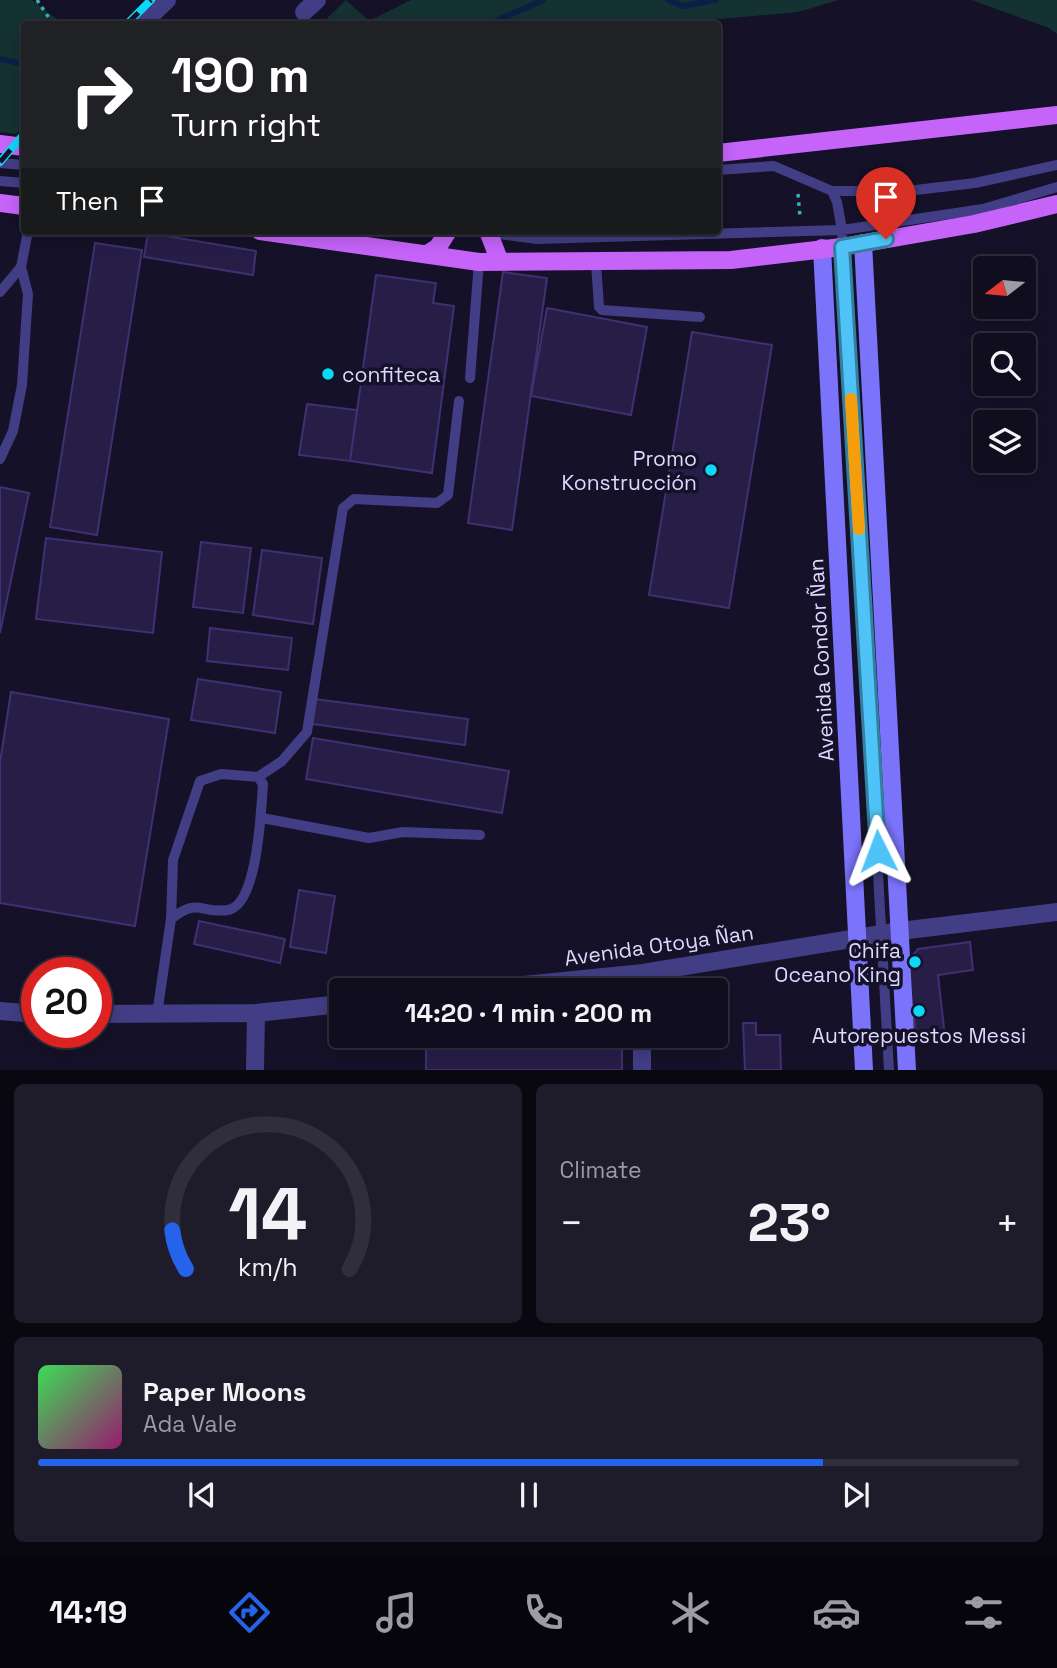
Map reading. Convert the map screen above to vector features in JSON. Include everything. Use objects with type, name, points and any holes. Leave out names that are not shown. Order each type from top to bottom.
[{"type":"main road","points":[[721,153],[1057,115]]},
{"type":"main road","points":[[0,144],[21,147]]},
{"type":"main road","points":[[0,203],[21,206]]},
{"type":"main road","points":[[289,235],[480,262],[731,260],[822,248],[842,238],[863,243],[974,224],[1057,204]]},
{"type":"main road","points":[[427,254],[438,247],[446,235]]},
{"type":"main road","points":[[486,235],[500,262]]},
{"type":"main road","points":[[863,243],[891,932],[907,1069]]},
{"type":"main road","name":"Avenida Condor Ñan","points":[[822,248],[864,1069]]},
{"type":"street","points":[[145,21],[167,0]]},
{"type":"street","name":"Avenida Otoya Ñan","points":[[663,978],[891,932],[1057,912]]},
{"type":"street","points":[[112,1014],[256,1013],[329,1005]]},
{"type":"street","points":[[0,1011],[21,1013]]},
{"type":"street","points":[[255,1069],[256,1013]]},
{"type":"street","points":[[642,1048],[642,1069]]},
{"type":"lane","points":[[0,163],[21,166]]},
{"type":"lane","points":[[721,170],[774,166],[832,191],[907,191],[975,183],[1057,165]]},
{"type":"lane","points":[[0,181],[21,184]]},
{"type":"lane","points":[[721,233],[802,231],[842,238],[983,209],[1057,187]]},
{"type":"lane","points":[[832,191],[837,202],[842,238],[891,932],[889,1069]]},
{"type":"lane","points":[[0,459],[13,431],[22,385],[27,294],[21,267],[27,235]]},
{"type":"lane","points":[[507,235],[537,239],[670,235]]},
{"type":"lane","points":[[470,379],[480,262]]},
{"type":"lane","points":[[596,263],[602,310],[701,317]]},
{"type":"lane","points":[[0,292],[21,267]]},
{"type":"lane","points":[[157,1014],[171,919],[173,860],[200,780],[221,774],[258,777],[282,761],[307,732],[343,508],[354,499],[437,503],[448,495],[459,401]]},
{"type":"lane","points":[[171,919],[190,907],[230,909],[241,902],[248,889],[262,818],[263,783],[258,777]]},
{"type":"lane","points":[[262,818],[369,838],[403,832],[480,835]]},
{"type":"path","points":[[37,0],[51,21]]},
{"type":"path","points":[[796,176],[802,231]]},
{"type":"green space","points":[[0,0],[32,0],[59,21],[21,21],[21,128],[16,134],[0,132]]},
{"type":"green space","points":[[346,0],[369,21],[324,21]]},
{"type":"green space","points":[[411,0],[839,0],[798,12],[698,21],[369,21]]},
{"type":"green space","points":[[971,0],[1057,0],[1057,34],[1049,28]]},
{"type":"building","points":[[148,235],[256,251],[253,275],[144,257]]},
{"type":"building","points":[[95,243],[142,250],[97,535],[50,527]]},
{"type":"building","points":[[503,272],[547,278],[512,530],[468,523]]},
{"type":"building","points":[[376,275],[436,283],[433,303],[454,306],[432,473],[350,461]]},
{"type":"building","points":[[547,308],[647,327],[631,415],[531,396]]},
{"type":"building","name":"Promo Konstrucción","points":[[692,332],[772,345],[729,608],[649,595]]},
{"type":"building","points":[[307,404],[357,410],[350,461],[299,455]]},
{"type":"building","points":[[0,487],[29,493],[0,633]]},
{"type":"building","points":[[46,538],[162,552],[153,633],[36,619]]},
{"type":"building","points":[[201,542],[251,548],[243,613],[193,607]]},
{"type":"building","points":[[262,550],[322,558],[313,624],[253,615]]},
{"type":"building","points":[[210,628],[292,638],[288,670],[207,661]]},
{"type":"building","points":[[198,679],[281,692],[275,733],[191,720]]},
{"type":"building","points":[[11,692],[169,719],[135,926],[0,903],[0,762]]},
{"type":"building","points":[[315,699],[468,719],[465,745],[312,724]]},
{"type":"building","points":[[313,738],[509,771],[502,813],[306,779]]},
{"type":"building","points":[[299,890],[335,896],[326,953],[290,947]]},
{"type":"building","points":[[199,921],[285,939],[280,963],[194,944]]},
{"type":"building","points":[[970,942],[973,970],[938,975],[945,1037],[917,1041],[908,969],[913,955],[918,949]]},
{"type":"building","points":[[743,1023],[756,1023],[756,1035],[780,1035],[781,1070],[745,1070]]},
{"type":"building","points":[[426,1048],[622,1048],[622,1070],[426,1070]]},
{"type":"waterway","points":[[496,21],[543,0]]},
{"type":"waterway","points":[[668,0],[683,6],[716,0]]},
{"type":"waterway","points":[[0,59],[21,63]]},
{"type":"railway","points":[[130,21],[151,0]]},
{"type":"railway","points":[[0,162],[21,138]]},
{"type":"slow traffic","points":[[851,399],[859,529]]},
{"type":"place","name":"confiteca","points":[[328,374]]},
{"type":"place","name":"Promo Konstrucción","points":[[711,470]]},
{"type":"place","name":"Chifa Oceano King","points":[[915,962]]},
{"type":"place","name":"Autorepuestos Messi","points":[[919,1011]]},
{"type":"route","points":[[878,851],[842,247],[886,239]]}]
